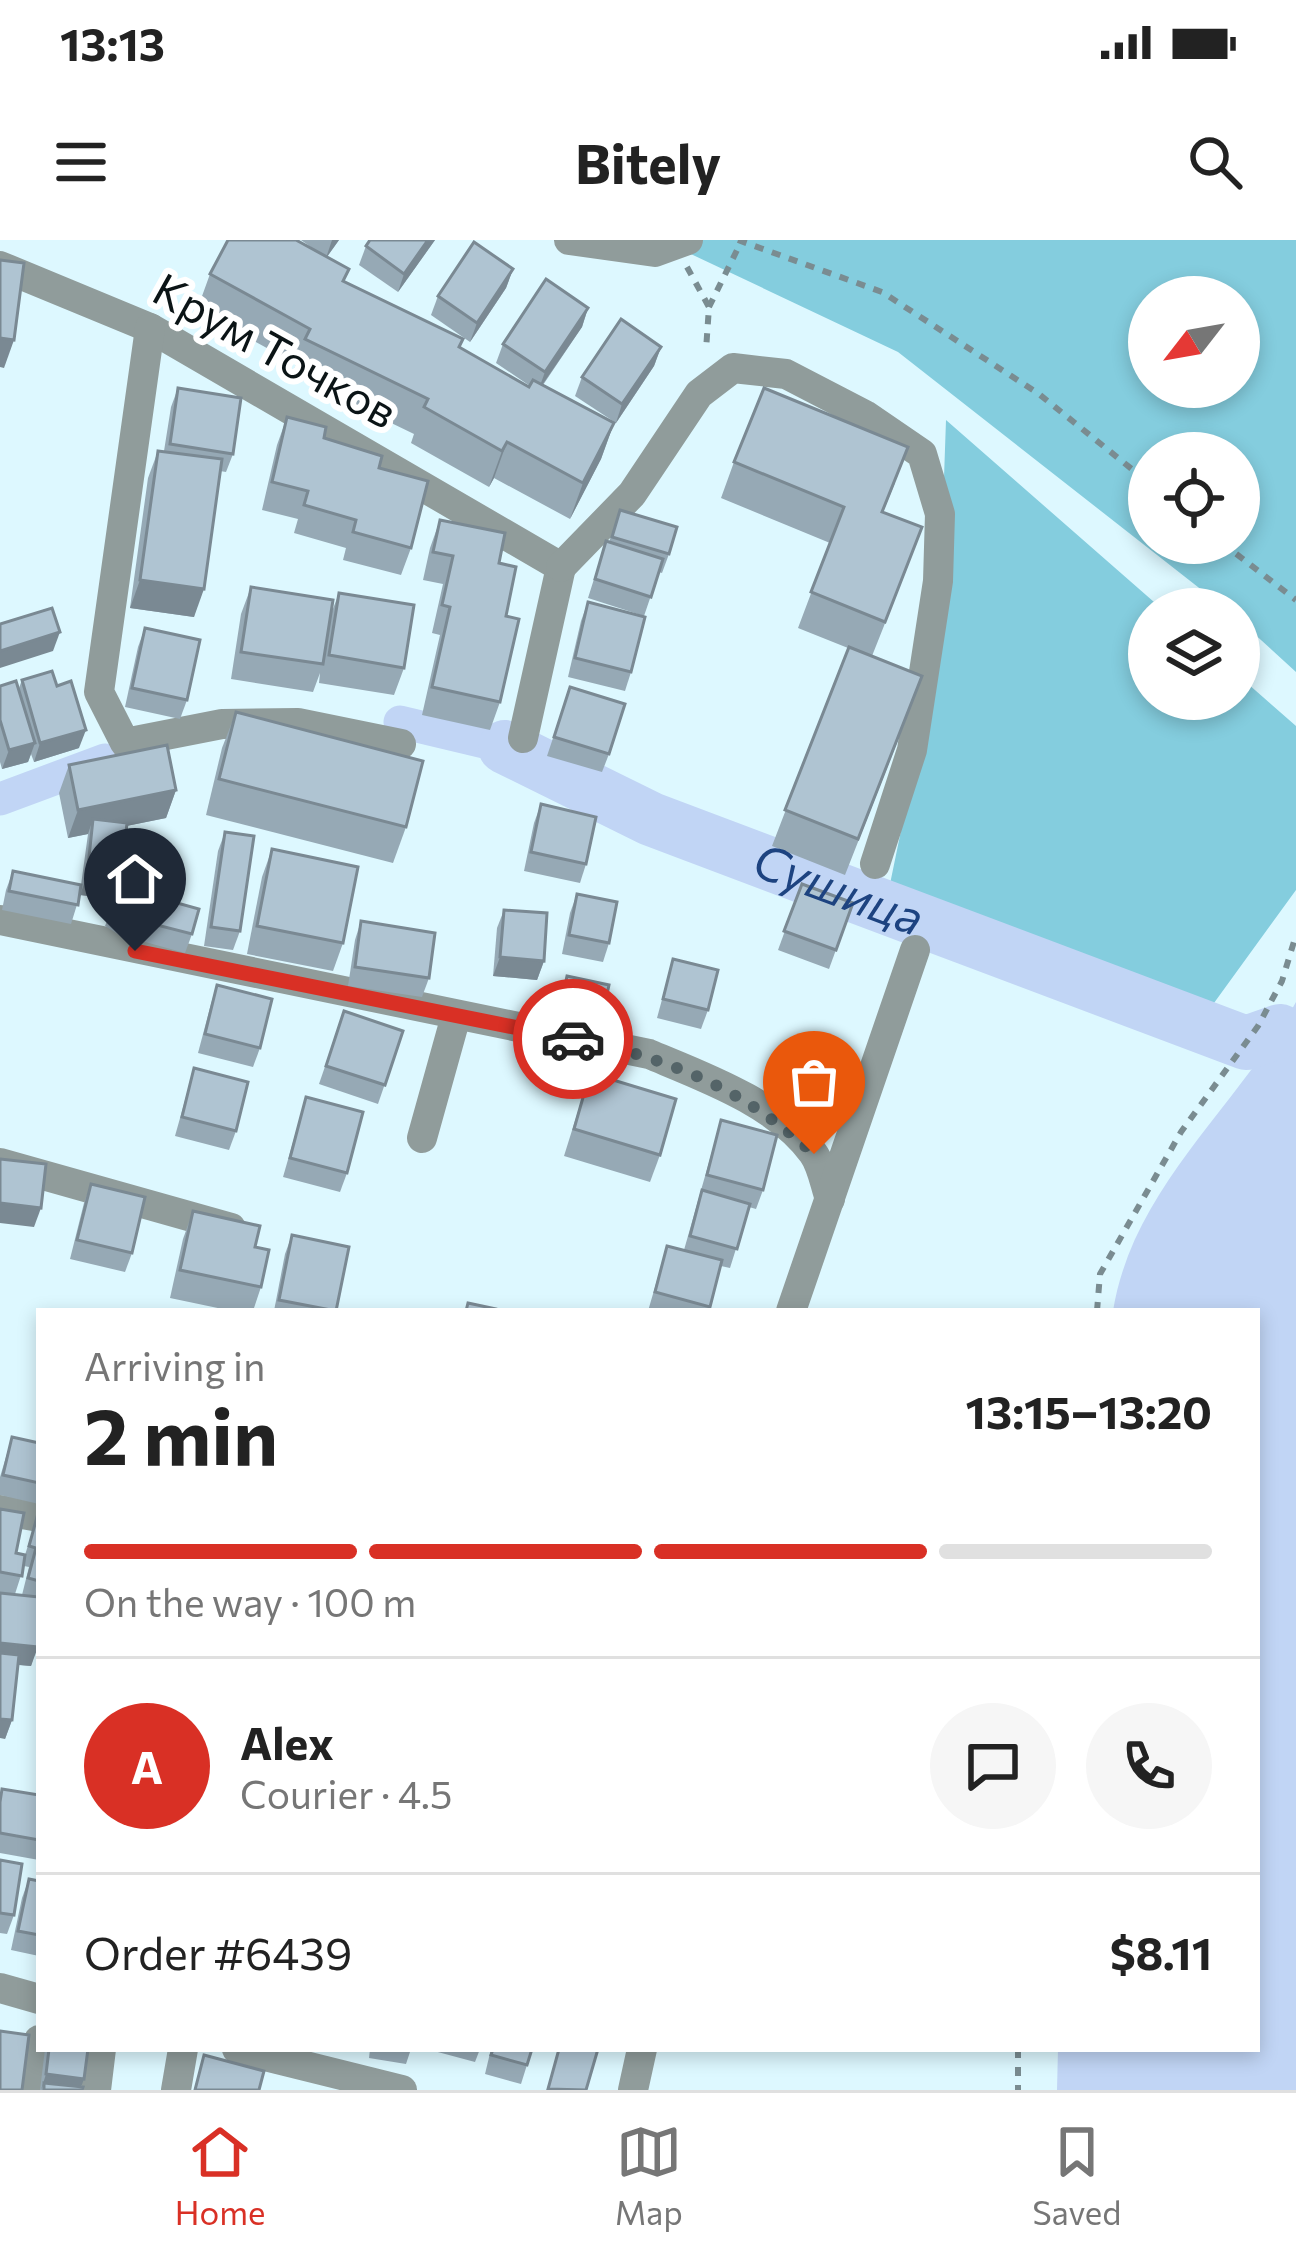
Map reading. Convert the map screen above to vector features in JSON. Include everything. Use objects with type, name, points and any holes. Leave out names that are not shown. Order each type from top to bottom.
[{"type":"street","points":[[569,240],[618,251],[682,244]]},
{"type":"street","name":"Крум Точков","points":[[0,266],[150,328],[561,567]]},
{"type":"street","points":[[150,328],[99,692],[124,743],[222,724],[298,723],[401,744]]},
{"type":"street","points":[[523,737],[561,567],[632,494],[699,394],[734,368],[786,374],[865,415],[922,454],[940,514],[938,581],[912,750],[875,864]]},
{"type":"street","points":[[0,920],[649,1054],[733,1091],[814,1154],[830,1198]]},
{"type":"street","points":[[792,1308],[915,950]]},
{"type":"street","points":[[422,1138],[456,1016]]},
{"type":"street","points":[[0,1163],[252,1234]]},
{"type":"street","points":[[0,1510],[36,1516]]},
{"type":"street","points":[[0,1988],[36,1998]]},
{"type":"street","points":[[33,2090],[38,2052]]},
{"type":"street","points":[[96,2090],[101,2052]]},
{"type":"street","points":[[176,2090],[182,2052]]},
{"type":"street","points":[[250,2052],[402,2090]]},
{"type":"street","points":[[633,2090],[641,2052]]},
{"type":"path","points":[[717,381],[705,357],[709,307],[740,241],[882,292],[1039,394],[1128,466]]},
{"type":"path","points":[[682,244],[709,307]]},
{"type":"path","points":[[1249,564],[1296,600]]},
{"type":"path","points":[[1097,1308],[1100,1274],[1180,1132],[1258,1026],[1282,981],[1296,935]]},
{"type":"path","points":[[1018,2052],[1018,2090]]},
{"type":"shaded area","points":[[569,240],[1296,240],[1296,672],[1260,639],[1260,588],[1199,588],[1169,564],[1260,564],[1260,432],[1128,432],[1128,532],[898,352],[676,247]]},
{"type":"shaded area","points":[[946,420],[1138,588],[1128,588],[1128,720],[1260,720],[1260,694],[1296,726],[1296,890],[1206,1014],[890,884],[938,651]]},
{"type":"shaded area","points":[[1296,1002],[1296,2090],[1057,2090],[1058,2052],[1260,2052],[1260,1308],[1114,1308],[1124,1266],[1164,1186]]},
{"type":"building","points":[[228,240],[296,240],[349,269],[343,281],[463,339],[459,347],[529,387],[533,380],[614,423],[583,483],[507,442],[502,451],[424,407],[428,399],[305,339],[310,329],[210,274]]},
{"type":"building","points":[[370,240],[428,240],[404,274],[366,246]]},
{"type":"building","points":[[474,242],[513,269],[477,323],[438,296]]},
{"type":"building","points":[[0,260],[24,263],[14,340],[0,338]]},
{"type":"building","points":[[546,279],[588,308],[545,372],[503,344]]},
{"type":"building","points":[[621,319],[661,347],[622,404],[582,377]]},
{"type":"building","points":[[178,388],[241,398],[233,454],[170,444]]},
{"type":"building","points":[[764,388],[908,447],[882,512],[922,527],[885,622],[811,592],[844,507],[734,462]]},
{"type":"building","points":[[287,417],[326,427],[324,438],[382,456],[379,468],[428,481],[411,548],[353,532],[356,520],[304,505],[308,491],[272,482]]},
{"type":"building","points":[[158,451],[222,459],[204,589],[140,580]]},
{"type":"building","points":[[620,510],[677,527],[669,554],[612,537]]},
{"type":"building","points":[[440,520],[505,533],[499,563],[516,567],[506,616],[519,619],[500,702],[432,687],[450,607],[442,605],[453,556],[433,552]]},
{"type":"building","points":[[606,541],[663,559],[651,597],[595,579]]},
{"type":"building","points":[[251,587],[333,600],[323,664],[241,652]]},
{"type":"building","points":[[339,593],[414,605],[404,668],[329,655]]},
{"type":"building","points":[[588,602],[645,617],[631,672],[575,658]]},
{"type":"building","points":[[52,608],[60,632],[0,651],[0,624]]},
{"type":"building","points":[[145,628],[200,640],[187,700],[132,688]]},
{"type":"building","points":[[849,647],[922,676],[858,839],[785,810]]},
{"type":"building","points":[[52,671],[57,686],[71,681],[86,730],[40,743],[22,680]]},
{"type":"building","points":[[16,681],[35,743],[9,750],[0,720],[0,686]]},
{"type":"building","points":[[570,687],[625,704],[609,754],[554,737]]},
{"type":"building","points":[[236,712],[423,761],[406,827],[219,779]]},
{"type":"building","points":[[167,745],[176,790],[78,810],[69,765]]},
{"type":"building","points":[[541,804],[596,817],[586,864],[531,852]]},
{"type":"building","points":[[93,819],[127,823],[121,880],[87,876]]},
{"type":"building","points":[[225,832],[254,836],[240,931],[211,927]]},
{"type":"building","points":[[272,849],[358,867],[343,943],[257,926]]},
{"type":"building","points":[[13,871],[81,885],[78,905],[9,891]]},
{"type":"building","points":[[130,884],[145,895],[125,927],[109,916]]},
{"type":"building","points":[[802,884],[853,903],[836,950],[784,931]]},
{"type":"building","points":[[577,894],[617,902],[609,943],[569,935]]},
{"type":"building","points":[[152,896],[199,909],[192,934],[145,922]]},
{"type":"building","points":[[504,910],[547,913],[544,961],[500,957]]},
{"type":"building","points":[[361,921],[435,933],[429,978],[355,967]]},
{"type":"building","points":[[673,959],[718,970],[708,1010],[663,999]]},
{"type":"building","points":[[567,976],[609,985],[603,1013],[561,1004]]},
{"type":"building","points":[[217,985],[272,999],[260,1048],[205,1034]]},
{"type":"building","points":[[344,1011],[403,1031],[385,1085],[326,1066]]},
{"type":"building","points":[[194,1068],[248,1082],[236,1131],[182,1117]]},
{"type":"building","points":[[590,1073],[676,1099],[660,1155],[574,1129]]},
{"type":"building","points":[[306,1097],[363,1112],[347,1173],[290,1158]]},
{"type":"building","points":[[721,1120],[777,1135],[763,1190],[707,1175]]},
{"type":"building","points":[[0,1159],[46,1164],[41,1208],[0,1203]]},
{"type":"building","points":[[91,1184],[145,1197],[132,1253],[77,1240]]},
{"type":"building","points":[[702,1190],[750,1204],[737,1249],[690,1236]]},
{"type":"building","points":[[193,1211],[260,1226],[255,1247],[269,1250],[261,1287],[180,1270]]},
{"type":"building","points":[[292,1235],[349,1247],[337,1308],[279,1300]]},
{"type":"building","points":[[667,1246],[722,1260],[710,1307],[655,1292]]},
{"type":"building","points":[[12,1437],[36,1442],[36,1482],[3,1475]]},
{"type":"building","points":[[0,1509],[24,1513],[16,1553],[25,1555],[22,1576],[0,1572]]},
{"type":"building","points":[[36,1521],[36,1548],[29,1546]]},
{"type":"building","points":[[36,1548],[36,1580],[28,1578]]},
{"type":"building","points":[[0,1593],[36,1597],[36,1647],[0,1643]]},
{"type":"building","points":[[0,1653],[19,1655],[12,1720],[0,1719]]},
{"type":"building","points":[[2,1789],[36,1795],[36,1839],[0,1833]]},
{"type":"building","points":[[0,1860],[22,1864],[14,1915],[0,1913]]},
{"type":"building","points":[[29,1879],[36,1880],[36,1934],[18,1931]]},
{"type":"building","points":[[0,2031],[29,2035],[22,2090],[0,2090]]},
{"type":"building","points":[[49,2052],[88,2052],[84,2079],[46,2074]]},
{"type":"building","points":[[492,2052],[531,2052],[527,2065]]},
{"type":"building","points":[[558,2052],[597,2052],[586,2090],[548,2089]]},
{"type":"building","points":[[204,2055],[264,2071],[259,2090],[195,2090]]},
{"type":"building","points":[[44,2083],[83,2087],[44,2090]]},
{"type":"waterway","name":"Сушица","points":[[400,722],[505,747]]},
{"type":"waterway","name":"Сушица","points":[[505,747],[651,819],[1246,1043],[1280,1031]]},
{"type":"waterway","name":"Сушица","points":[[0,799],[105,760]]},
{"type":"way so far","points":[[573,1039],[649,1054],[689,1070],[733,1091],[781,1123],[814,1154]]},
{"type":"route","points":[[135,951],[573,1039]]}]
